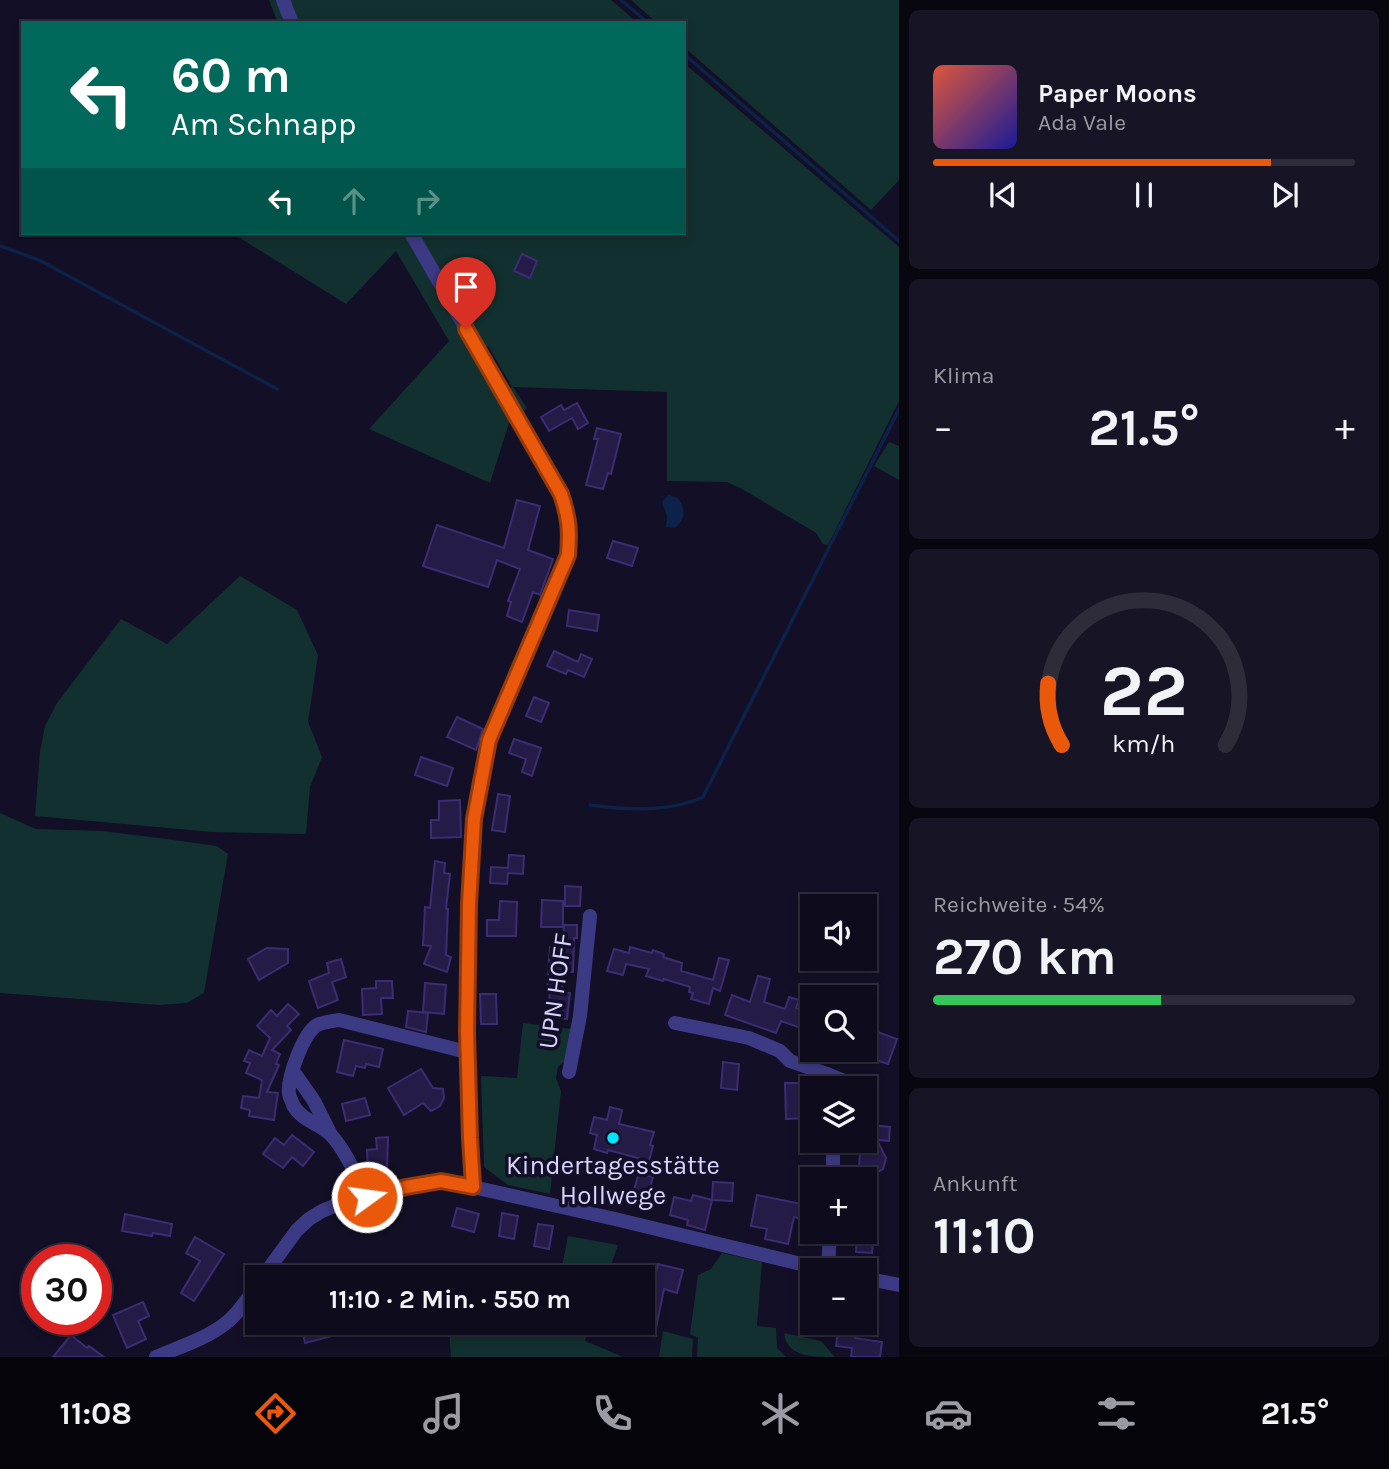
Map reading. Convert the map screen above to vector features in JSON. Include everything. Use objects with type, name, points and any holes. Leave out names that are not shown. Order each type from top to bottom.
[{"type":"street","points":[[283,0],[291,21]]},
{"type":"street","points":[[412,235],[561,494],[570,533],[568,555],[489,740],[474,819],[467,1052],[473,1187]]},
{"type":"street","name":"UPN HOFF","points":[[569,1072],[580,1016],[590,916]]},
{"type":"street","points":[[367,1197],[340,1148],[330,1135],[309,1122],[295,1108],[289,1095],[293,1071],[306,1036],[318,1024],[339,1020],[467,1052]]},
{"type":"street","points":[[675,1023],[749,1038],[780,1051],[790,1061],[818,1076]]},
{"type":"street","points":[[271,1265],[293,1235],[309,1219],[334,1206],[406,1187],[441,1181],[800,1264]]},
{"type":"street","points":[[877,1281],[899,1285]]},
{"type":"street","points":[[156,1357],[218,1329],[228,1322],[245,1301]]},
{"type":"green space","points":[[269,0],[611,0],[636,21],[277,21]]},
{"type":"green space","points":[[631,0],[899,0],[899,180],[871,210],[686,49],[686,21],[655,21]]},
{"type":"green space","points":[[686,65],[899,247],[899,401],[828,545],[823,544],[816,533],[727,482],[667,481],[667,392],[513,387],[527,408],[509,423],[490,483],[369,429],[449,341],[396,251],[346,304],[235,235],[686,235]],"holes":[[[488,346],[512,387],[497,396],[471,351]]]},
{"type":"green space","points":[[889,442],[899,446],[899,480],[874,466]]},
{"type":"green space","points":[[240,576],[297,610],[318,655],[308,722],[322,757],[310,787],[306,834],[212,832],[35,816],[40,751],[45,726],[57,703],[121,619],[167,644]]},
{"type":"green space","points":[[0,813],[36,829],[102,831],[166,839],[217,846],[228,854],[204,993],[187,1003],[159,1005],[0,993]]},
{"type":"green space","points":[[523,1023],[573,1029],[566,1060],[558,1067],[556,1078],[561,1091],[550,1194],[508,1185],[484,1167],[481,1076],[517,1078]]},
{"type":"green space","points":[[568,1236],[618,1245],[611,1265],[562,1265]]},
{"type":"green space","points":[[722,1253],[762,1262],[757,1326],[776,1328],[777,1348],[786,1357],[697,1357],[698,1338],[690,1334],[698,1275],[711,1269]]},
{"type":"green space","points":[[663,1331],[693,1339],[692,1357],[659,1357]]},
{"type":"green space","points":[[784,1333],[821,1341],[835,1357],[810,1356],[795,1351],[786,1341]]},
{"type":"green space","points":[[449,1335],[587,1335],[585,1341],[623,1357],[451,1357]]},
{"type":"water","points":[[669,495],[678,498],[683,510],[683,517],[675,528],[666,527],[667,517],[662,503]]},
{"type":"building","points":[[522,254],[537,261],[530,278],[514,271]]},
{"type":"building","points":[[577,403],[588,423],[578,429],[572,418],[549,431],[541,417],[561,405],[564,410]]},
{"type":"building","points":[[597,428],[621,434],[611,474],[608,473],[603,489],[586,485],[598,439],[594,439]]},
{"type":"building","points":[[517,500],[540,506],[528,550],[553,559],[540,595],[533,592],[522,622],[507,616],[511,602],[508,601],[520,569],[497,560],[488,587],[423,566],[437,525],[504,548]]},
{"type":"building","points":[[613,541],[638,548],[632,566],[607,558]]},
{"type":"building","points":[[569,610],[599,615],[597,631],[567,626]]},
{"type":"building","points":[[554,651],[578,662],[581,654],[592,659],[584,677],[568,670],[566,674],[547,666]]},
{"type":"building","points":[[534,697],[549,703],[541,722],[526,716]]},
{"type":"building","points":[[457,717],[483,729],[476,750],[447,737]]},
{"type":"building","points":[[514,739],[541,748],[532,776],[522,772],[526,759],[509,753]]},
{"type":"building","points":[[421,757],[453,768],[447,786],[415,775]]},
{"type":"building","points":[[498,794],[510,796],[505,832],[492,830]]},
{"type":"building","points":[[460,800],[461,837],[431,838],[431,820],[439,820],[439,801]]},
{"type":"building","points":[[509,855],[524,856],[523,874],[508,873],[507,884],[490,883],[491,867],[508,868]]},
{"type":"building","points":[[435,861],[445,863],[444,873],[450,874],[446,909],[446,955],[451,957],[447,972],[424,964],[431,946],[423,945],[425,907],[430,908]]},
{"type":"building","points":[[565,886],[581,887],[580,906],[565,906]]},
{"type":"building","points":[[542,900],[563,901],[563,927],[541,927]]},
{"type":"building","points":[[500,901],[517,902],[516,936],[487,936],[487,920],[499,920]]},
{"type":"building","points":[[564,925],[577,925],[573,972],[564,972],[562,992],[570,993],[567,1019],[548,1017],[550,990],[547,990],[550,947],[563,948]]},
{"type":"building","points":[[630,947],[664,954],[663,957],[682,963],[681,971],[713,980],[719,958],[729,960],[720,991],[713,988],[709,1004],[691,999],[693,993],[689,992],[690,987],[646,976],[649,969],[626,964],[623,975],[607,971],[614,949],[629,953]]},
{"type":"building","points":[[267,948],[288,949],[288,963],[259,980],[248,959]]},
{"type":"building","points":[[341,959],[346,977],[332,982],[338,1000],[318,1008],[309,981],[329,973],[327,963]]},
{"type":"building","points":[[758,976],[770,979],[764,1002],[785,1009],[789,997],[799,1000],[796,1008],[800,1010],[800,1028],[781,1021],[776,1033],[725,1015],[732,995],[750,1002]]},
{"type":"building","points":[[376,981],[392,981],[393,998],[381,998],[382,1014],[363,1015],[362,989],[376,988]]},
{"type":"building","points":[[425,983],[446,985],[444,1014],[423,1012]]},
{"type":"building","points":[[480,994],[496,994],[497,1024],[481,1024]]},
{"type":"building","points":[[288,1004],[299,1014],[287,1026],[291,1030],[272,1050],[280,1054],[276,1064],[279,1065],[267,1092],[278,1093],[274,1120],[249,1116],[250,1110],[241,1108],[243,1096],[259,1098],[262,1080],[246,1073],[250,1063],[244,1061],[249,1050],[262,1056],[270,1038],[257,1026],[271,1010],[277,1016]]},
{"type":"building","points":[[408,1011],[428,1013],[426,1032],[406,1027]]},
{"type":"building","points":[[877,1032],[897,1039],[888,1064],[877,1060]]},
{"type":"building","points":[[344,1040],[383,1049],[379,1067],[366,1064],[365,1068],[356,1066],[353,1076],[337,1072]]},
{"type":"building","points":[[723,1062],[739,1064],[737,1090],[721,1088]]},
{"type":"building","points":[[421,1069],[433,1088],[443,1089],[444,1098],[440,1106],[431,1111],[423,1103],[404,1115],[388,1088]]},
{"type":"building","points":[[785,1083],[800,1083],[800,1118],[786,1119]]},
{"type":"building","points":[[365,1098],[370,1115],[346,1121],[342,1104]]},
{"type":"building","points":[[610,1107],[622,1110],[619,1124],[654,1132],[649,1161],[594,1149],[597,1135],[590,1133],[594,1117],[607,1120]]},
{"type":"building","points":[[877,1126],[890,1127],[889,1141],[877,1140]]},
{"type":"building","points":[[292,1135],[314,1152],[303,1166],[292,1157],[283,1168],[263,1154],[275,1138],[284,1145]]},
{"type":"building","points":[[388,1137],[387,1170],[368,1171],[367,1150],[377,1149],[376,1138]]},
{"type":"building","points":[[877,1140],[886,1158],[883,1169],[877,1172],[877,1167],[859,1166],[860,1153],[877,1153]]},
{"type":"building","points":[[639,1173],[653,1177],[647,1197],[633,1193]]},
{"type":"building","points":[[713,1182],[733,1183],[732,1201],[712,1200]]},
{"type":"building","points":[[693,1195],[712,1200],[705,1230],[687,1225],[688,1220],[670,1215],[674,1197],[691,1201]]},
{"type":"building","points":[[757,1195],[800,1204],[800,1218],[794,1217],[788,1244],[765,1239],[767,1229],[751,1226]]},
{"type":"building","points":[[457,1208],[479,1214],[474,1232],[452,1226]]},
{"type":"building","points":[[502,1213],[518,1216],[514,1239],[499,1236]]},
{"type":"building","points":[[125,1214],[172,1224],[170,1236],[122,1231]]},
{"type":"building","points":[[538,1224],[553,1226],[549,1249],[534,1246]]},
{"type":"building","points":[[195,1237],[224,1254],[194,1301],[181,1293],[200,1261],[186,1253]]},
{"type":"building","points":[[856,1244],[873,1244],[872,1253],[856,1252]]},
{"type":"building","points":[[658,1264],[683,1270],[677,1293],[664,1289],[656,1328],[655,1328],[655,1277]]},
{"type":"building","points":[[143,1302],[149,1316],[138,1321],[146,1339],[127,1348],[113,1315]]},
{"type":"building","points":[[71,1335],[104,1357],[53,1357]]},
{"type":"building","points":[[303,1335],[332,1336],[305,1343]]},
{"type":"building","points":[[837,1335],[855,1335],[855,1338],[882,1342],[880,1357],[851,1357],[852,1348],[836,1346]]},
{"type":"waterway","points":[[621,0],[646,21]]},
{"type":"waterway","points":[[686,56],[899,241]]},
{"type":"waterway","points":[[0,246],[39,260],[277,389]]},
{"type":"waterway","points":[[590,805],[633,809],[663,807],[703,797],[899,409]]},
{"type":"place","name":"Kindertagesstätte Hollwege","points":[[613,1138]]},
{"type":"route","points":[[367,1197],[441,1181],[473,1187],[467,1031],[469,904],[474,819],[489,740],[568,555],[570,533],[561,494],[466,329]]}]
